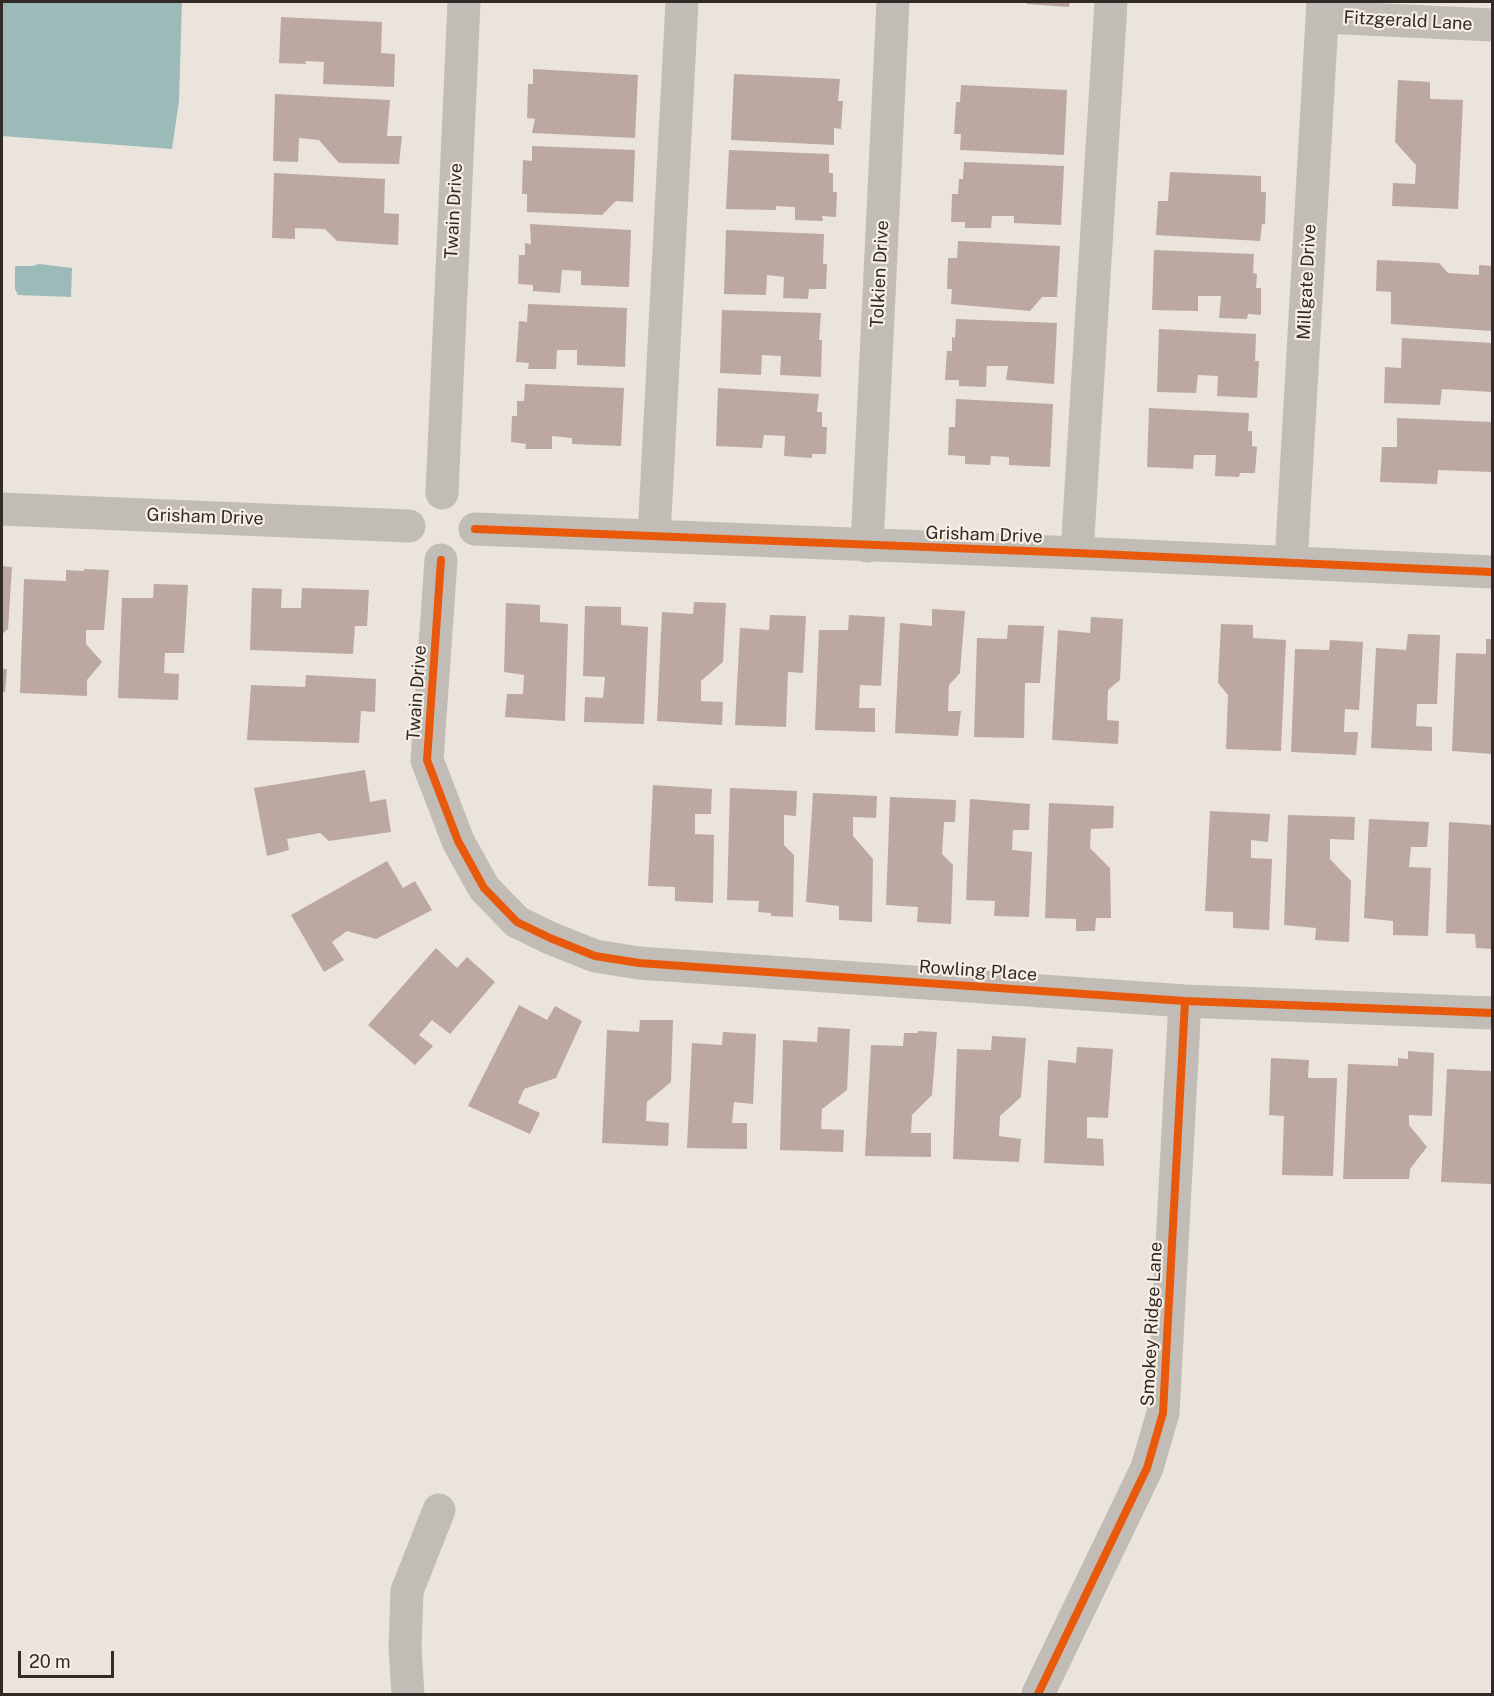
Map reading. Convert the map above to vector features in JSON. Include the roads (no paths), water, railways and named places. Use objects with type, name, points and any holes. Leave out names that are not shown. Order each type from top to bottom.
[{"type":"street","name":"Twain Drive","points":[[442,493],[464,2]]},
{"type":"street","points":[[654,536],[681,2]]},
{"type":"street","name":"Tolkien Drive","points":[[867,546],[893,2]]},
{"type":"street","points":[[1077,553],[1111,2]]},
{"type":"street","name":"Fitzgerald Lane","points":[[1323,9],[1492,25]]},
{"type":"street","name":"Millgate Drive","points":[[1291,563],[1323,9]]},
{"type":"street","points":[[442,493],[453,495],[470,508],[475,529],[466,550],[458,556],[441,560],[426,556],[418,549],[412,540],[409,525],[414,509],[421,501],[431,495],[442,493]]},
{"type":"street","name":"Grisham Drive","points":[[2,509],[409,525]]},
{"type":"street","name":"Grisham Drive","points":[[475,529],[1492,572]]},
{"type":"street","name":"Twain Drive","points":[[441,560],[428,760],[458,841],[484,888]]},
{"type":"street","name":"Rowling Place","points":[[484,888],[517,922],[550,938],[595,956],[639,963],[1185,1001],[1492,1013]]},
{"type":"street","name":"Smokey Ridge Lane","points":[[1038,1695],[1147,1468],[1163,1413],[1185,1001]]},
{"type":"street","points":[[408,1695],[405,1648],[407,1591],[439,1510]]},
{"type":"water","points":[[2,2],[182,2],[179,101],[172,149],[2,136]]},
{"type":"water","points":[[39,264],[72,268],[71,297],[18,295],[15,289],[15,266]]}]
